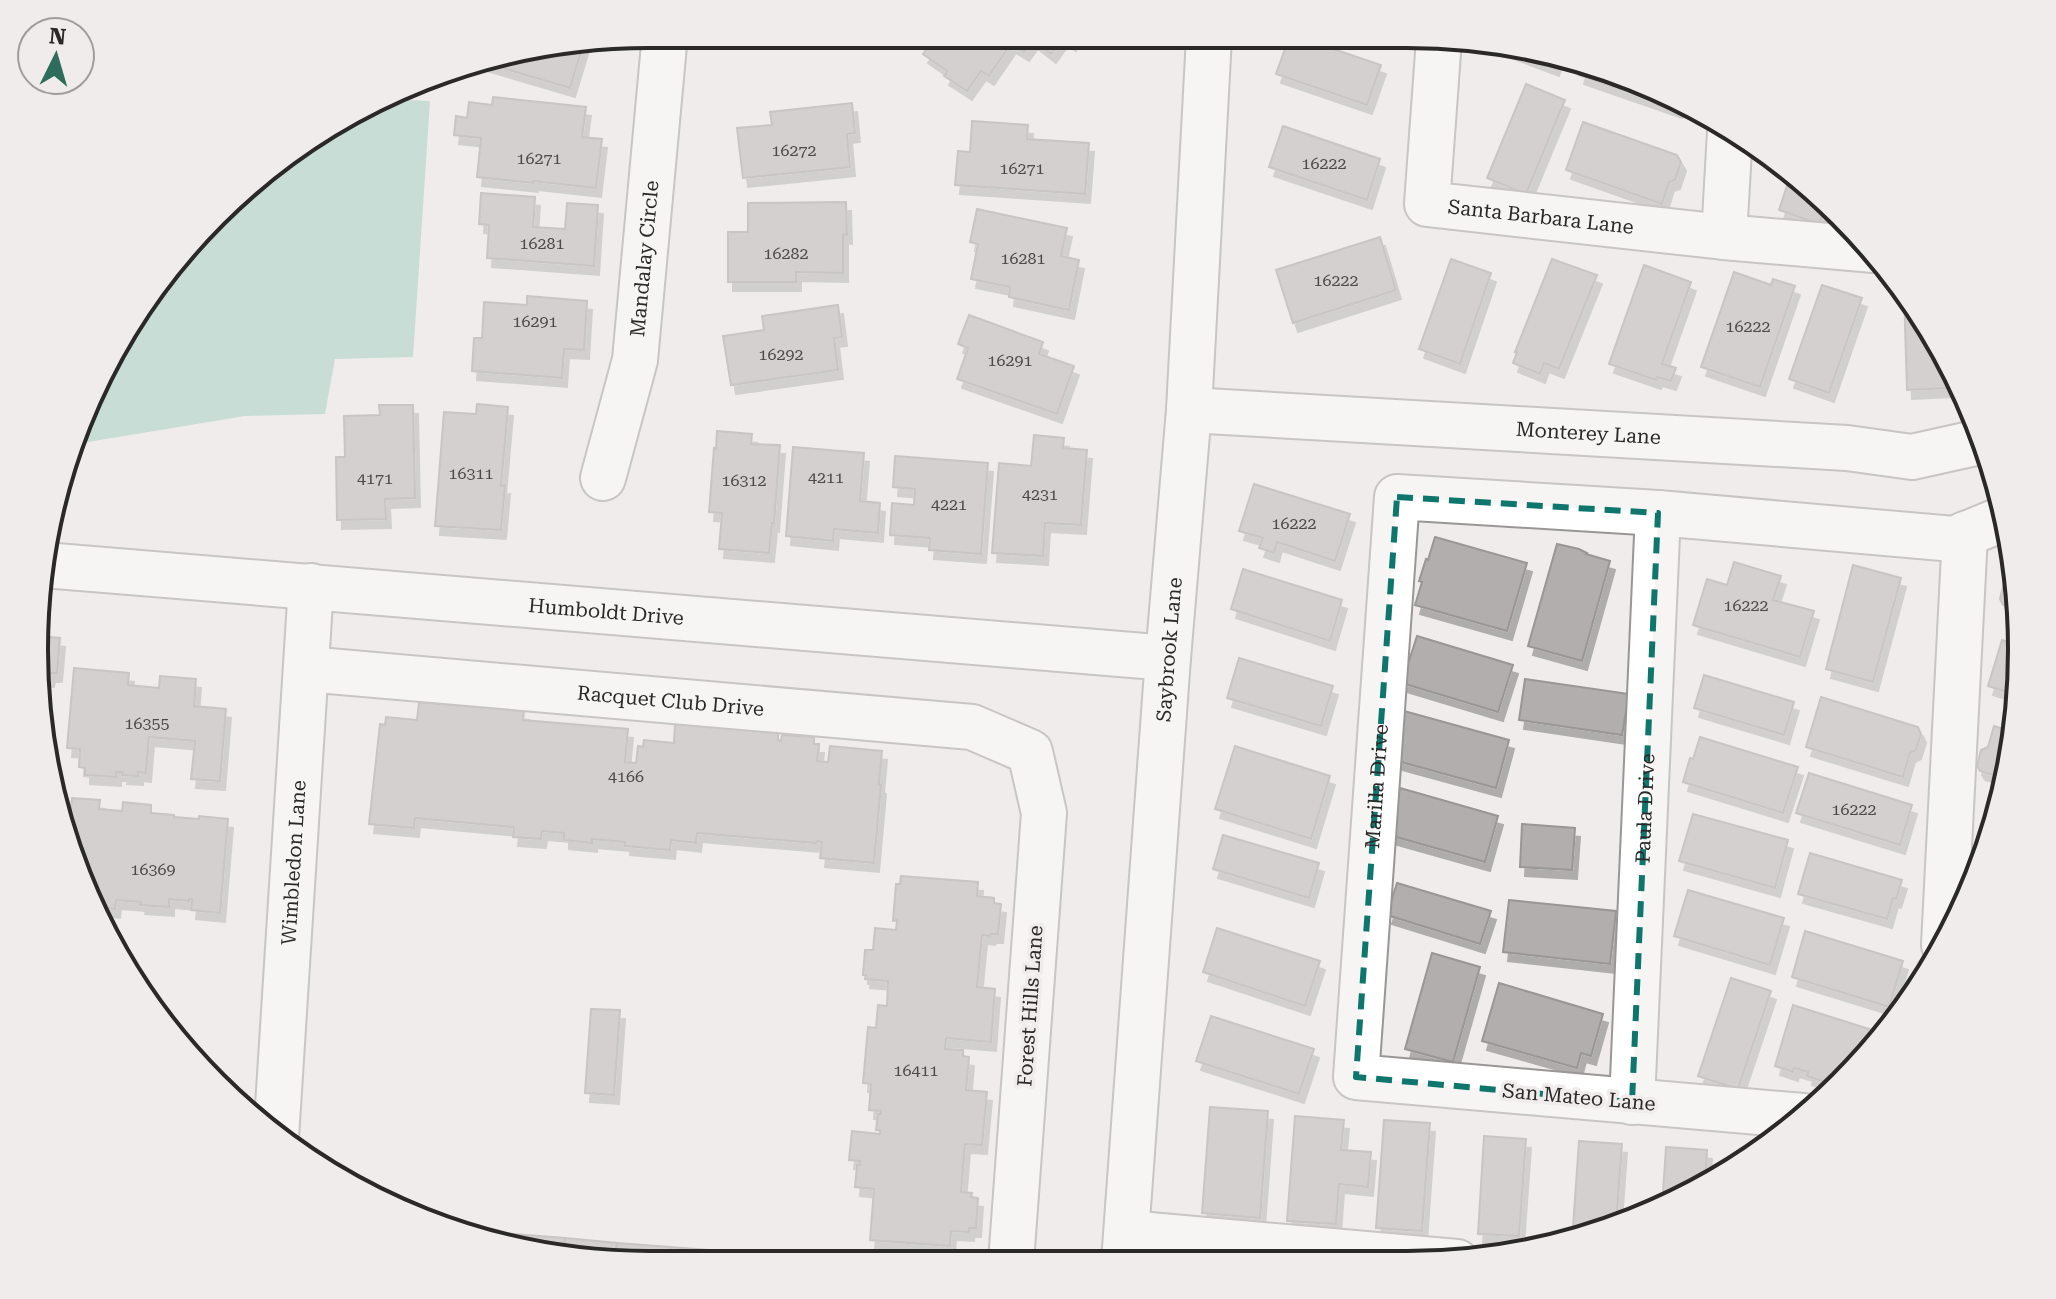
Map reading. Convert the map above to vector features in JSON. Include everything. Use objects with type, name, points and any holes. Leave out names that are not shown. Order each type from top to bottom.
[{"type":"street","name":"Mandalay Circle","points":[[603,478],[635,360],[664,48]]},
{"type":"street","name":"Saybrook Lane","points":[[1125,1248],[1189,410],[1208,48]]},
{"type":"street","name":"Santa Barbara Lane","points":[[1438,49],[1427,204],[1724,237]]},
{"type":"street","points":[[1729,142],[1724,237],[1855,248]]},
{"type":"street","name":"Monterey Lane","points":[[1189,410],[1847,448],[1912,457],[1971,444]]},
{"type":"street","name":"Marilla Drive","points":[[1356,1077],[1397,497],[1658,513]]},
{"type":"street","points":[[1658,513],[1954,539],[1985,526],[1947,914]]},
{"type":"street","name":"Paula Drive","points":[[1632,1102],[1658,513]]},
{"type":"street","name":"Humboldt Drive","points":[[54,566],[1168,658]]},
{"type":"street","name":"Wimbledon Lane","points":[[277,1122],[311,586]]},
{"type":"street","name":"Racquet Club Drive","points":[[306,669],[972,727],[1030,752]]},
{"type":"street","name":"Forest Hills Lane","points":[[1012,1251],[1044,813],[1030,752]]},
{"type":"street","name":"San Mateo Lane","points":[[1356,1077],[1788,1115]]},
{"type":"street","points":[[1125,1248],[1193,1251]]},
{"type":"highlighted area","points":[[1397,497],[1658,513],[1632,1102],[1356,1077]]},
{"type":"shaded area","points":[[406,100],[430,101],[413,357],[335,359],[325,414],[245,416],[85,442],[110,383],[149,315],[172,283],[224,224],[283,172],[315,149]]},
{"type":"building","points":[[927,48],[1008,48],[989,76],[981,71],[967,91],[944,76],[947,71],[923,54]]},
{"type":"building","points":[[1285,48],[1331,48],[1381,65],[1367,105],[1276,74]]},
{"type":"building","points":[[581,52],[570,88],[499,67]]},
{"type":"building","points":[[1579,75],[1600,80],[1649,99]]},
{"type":"building","points":[[1526,84],[1565,100],[1526,194],[1487,178]]},
{"type":"building","points":[[493,97],[586,107],[582,137],[602,139],[596,188],[477,177],[481,138],[454,135],[456,116],[467,118],[469,102],[492,105]]},
{"type":"building","points":[[852,103],[855,133],[847,134],[850,167],[743,178],[737,128],[772,125],[770,112]]},
{"type":"building","points":[[972,121],[1028,125],[1027,139],[1089,143],[1085,194],[955,185],[958,151],[970,152]]},
{"type":"building","points":[[1583,122],[1677,155],[1681,162],[1675,180],[1669,182],[1662,204],[1566,170]]},
{"type":"building","points":[[1283,126],[1380,159],[1367,200],[1269,167]]},
{"type":"building","points":[[1788,184],[1822,215],[1819,224],[1779,210]]},
{"type":"building","points":[[481,193],[535,197],[533,227],[565,229],[567,203],[598,205],[594,266],[487,258],[489,225],[479,224]]},
{"type":"building","points":[[846,202],[843,273],[796,272],[796,282],[728,282],[728,232],[748,232],[748,203]]},
{"type":"building","points":[[977,209],[1067,228],[1061,256],[1079,260],[1069,310],[1009,297],[1010,287],[971,279],[978,244],[970,242]]},
{"type":"building","points":[[1380,237],[1396,290],[1293,323],[1276,270]]},
{"type":"building","points":[[1451,259],[1491,273],[1460,364],[1419,349]]},
{"type":"building","points":[[1552,259],[1597,275],[1559,369],[1544,363],[1540,374],[1513,363]]},
{"type":"building","points":[[1644,265],[1691,282],[1662,364],[1676,368],[1671,381],[1657,377],[1656,380],[1609,364]]},
{"type":"building","points":[[1734,272],[1771,285],[1773,279],[1795,286],[1760,387],[1701,367]]},
{"type":"building","points":[[1822,285],[1862,298],[1829,393],[1789,379]]},
{"type":"building","points":[[527,296],[587,301],[584,350],[564,349],[562,378],[472,371],[474,338],[482,338],[484,302],[527,305]]},
{"type":"building","points":[[838,305],[842,337],[834,338],[838,370],[731,385],[723,336],[764,330],[762,316]]},
{"type":"building","points":[[1905,312],[1948,388],[1907,390]]},
{"type":"building","points":[[969,315],[1043,342],[1039,354],[1074,366],[1057,414],[957,379],[968,348],[958,344]]},
{"type":"building","points":[[477,404],[508,407],[501,486],[505,485],[501,530],[435,526],[444,412],[476,414]]},
{"type":"building","points":[[379,405],[413,405],[415,498],[385,499],[386,519],[337,520],[336,457],[345,457],[344,416],[380,415]]},
{"type":"building","points":[[717,431],[752,434],[751,444],[780,445],[769,553],[719,549],[722,513],[709,512]]},
{"type":"building","points":[[1034,435],[1064,438],[1063,448],[1087,450],[1081,525],[1045,523],[1043,556],[992,553],[999,463],[1031,466]]},
{"type":"building","points":[[793,447],[864,453],[860,501],[880,503],[878,533],[834,529],[833,541],[786,536]]},
{"type":"building","points":[[895,456],[988,463],[981,554],[929,550],[930,538],[890,535],[892,503],[914,505],[915,489],[893,487]]},
{"type":"building","points":[[1254,484],[1350,514],[1335,561],[1277,542],[1274,553],[1259,548],[1263,538],[1239,531]]},
{"type":"building","points":[[1435,537],[1527,563],[1507,631],[1415,605],[1422,582],[1419,581]]},
{"type":"building","points":[[1557,544],[1610,561],[1582,661],[1528,646]]},
{"type":"building","points":[[1734,562],[1781,576],[1773,600],[1814,611],[1800,657],[1693,625],[1707,579],[1727,585]]},
{"type":"building","points":[[1853,565],[1901,578],[1873,682],[1826,669]]},
{"type":"building","points":[[1243,569],[1342,600],[1330,641],[1231,609]]},
{"type":"building","points":[[2004,583],[2007,606],[2000,599]]},
{"type":"building","points":[[1417,636],[1513,665],[1498,712],[1402,683]]},
{"type":"building","points":[[48,637],[60,638],[57,673],[50,673],[49,678]]},
{"type":"building","points":[[2002,640],[2008,642],[2007,692],[1988,686]]},
{"type":"building","points":[[1239,658],[1333,686],[1321,726],[1227,698]]},
{"type":"building","points":[[74,668],[129,673],[128,685],[159,688],[160,676],[196,679],[194,706],[226,709],[220,781],[191,779],[195,741],[149,737],[146,773],[138,772],[138,776],[116,772],[116,777],[85,775],[85,768],[79,767],[80,749],[67,748]]},
{"type":"building","points":[[1704,675],[1794,702],[1784,735],[1694,708]]},
{"type":"building","points":[[1525,679],[1629,694],[1622,735],[1519,720]]},
{"type":"building","points":[[1821,697],[1918,727],[1921,734],[1916,750],[1910,753],[1903,777],[1806,747]]},
{"type":"building","points":[[419,702],[524,711],[523,720],[628,729],[625,762],[636,763],[638,746],[643,747],[644,740],[674,743],[675,723],[778,732],[778,740],[781,741],[782,735],[814,737],[814,744],[819,744],[817,761],[828,762],[830,746],[882,751],[874,863],[820,858],[822,842],[817,841],[697,833],[696,843],[671,840],[670,850],[625,846],[625,842],[564,840],[564,833],[542,831],[541,839],[513,837],[514,827],[415,818],[414,828],[369,824],[380,724],[385,725],[386,717],[417,720]]},
{"type":"building","points":[[1404,711],[1509,740],[1496,788],[1390,759]]},
{"type":"building","points":[[1994,726],[2003,729],[1994,775],[1980,771],[1977,766],[1981,750],[1988,747]]},
{"type":"building","points":[[1700,737],[1798,767],[1783,813],[1683,782]]},
{"type":"building","points":[[1235,746],[1330,776],[1311,839],[1215,809]]},
{"type":"building","points":[[1809,773],[1912,805],[1900,845],[1796,813]]},
{"type":"building","points":[[1400,788],[1498,816],[1485,862],[1389,835]]},
{"type":"building","points":[[72,798],[100,800],[99,809],[122,811],[123,802],[151,805],[151,813],[174,817],[228,819],[220,913],[191,910],[192,899],[169,899],[169,907],[116,900],[115,909],[106,908],[71,813]]},
{"type":"building","points":[[1693,814],[1788,840],[1775,888],[1679,861]]},
{"type":"building","points":[[1522,824],[1575,828],[1572,870],[1520,867]]},
{"type":"building","points":[[1223,835],[1319,863],[1309,898],[1213,869]]},
{"type":"building","points":[[1810,853],[1902,880],[1887,919],[1798,894]]},
{"type":"building","points":[[901,876],[978,882],[977,896],[994,898],[994,903],[1001,904],[998,934],[982,935],[977,987],[995,989],[991,1042],[946,1038],[945,1049],[963,1050],[963,1056],[969,1057],[966,1090],[987,1092],[982,1145],[965,1144],[961,1192],[972,1193],[971,1197],[978,1198],[976,1228],[969,1228],[969,1232],[951,1231],[950,1246],[870,1240],[874,1189],[855,1187],[860,1161],[849,1160],[852,1131],[880,1134],[880,1130],[876,1130],[881,1111],[869,1110],[871,1084],[863,1083],[868,1027],[876,1028],[878,1005],[887,1006],[888,981],[865,979],[865,950],[873,950],[875,928],[896,930],[897,920],[893,921],[896,884],[900,884]]},
{"type":"building","points":[[1397,883],[1491,911],[1480,944],[1387,915]]},
{"type":"building","points":[[1688,890],[1784,918],[1770,965],[1674,936]]},
{"type":"building","points":[[1509,900],[1616,911],[1610,964],[1503,952]]},
{"type":"building","points":[[1217,928],[1320,961],[1305,1006],[1203,972]]},
{"type":"building","points":[[1805,931],[1903,961],[1889,1007],[1792,977]]},
{"type":"building","points":[[1432,953],[1480,967],[1453,1062],[1405,1049]]},
{"type":"building","points":[[1731,978],[1771,991],[1738,1089],[1698,1076]]},
{"type":"building","points":[[1499,983],[1603,1014],[1591,1056],[1581,1053],[1577,1068],[1482,1041]]},
{"type":"building","points":[[1793,1005],[1872,1030],[1825,1082],[1807,1076],[1808,1072],[1794,1068],[1793,1072],[1775,1066]]},
{"type":"building","points":[[591,1009],[620,1010],[614,1095],[585,1093]]},
{"type":"building","points":[[1211,1016],[1314,1049],[1299,1094],[1196,1061]]},
{"type":"building","points":[[1210,1107],[1268,1111],[1260,1218],[1202,1213]]},
{"type":"building","points":[[1295,1116],[1344,1120],[1341,1150],[1371,1152],[1368,1187],[1339,1184],[1336,1224],[1287,1221]]},
{"type":"building","points":[[1384,1120],[1430,1123],[1422,1231],[1376,1228]]},
{"type":"building","points":[[1484,1136],[1526,1139],[1519,1236],[1478,1234]]},
{"type":"building","points":[[1579,1141],[1622,1144],[1617,1213],[1573,1228]]},
{"type":"building","points":[[1666,1147],[1707,1150],[1706,1171],[1663,1193]]},
{"type":"building","points":[[513,1235],[565,1238],[565,1245],[532,1239]]},
{"type":"building","points":[[565,1238],[617,1243],[616,1250],[565,1245]]},
{"type":"building","points":[[617,1243],[670,1247],[670,1251],[616,1250]]},
{"type":"building","points":[[670,1247],[721,1251],[670,1251]]}]
